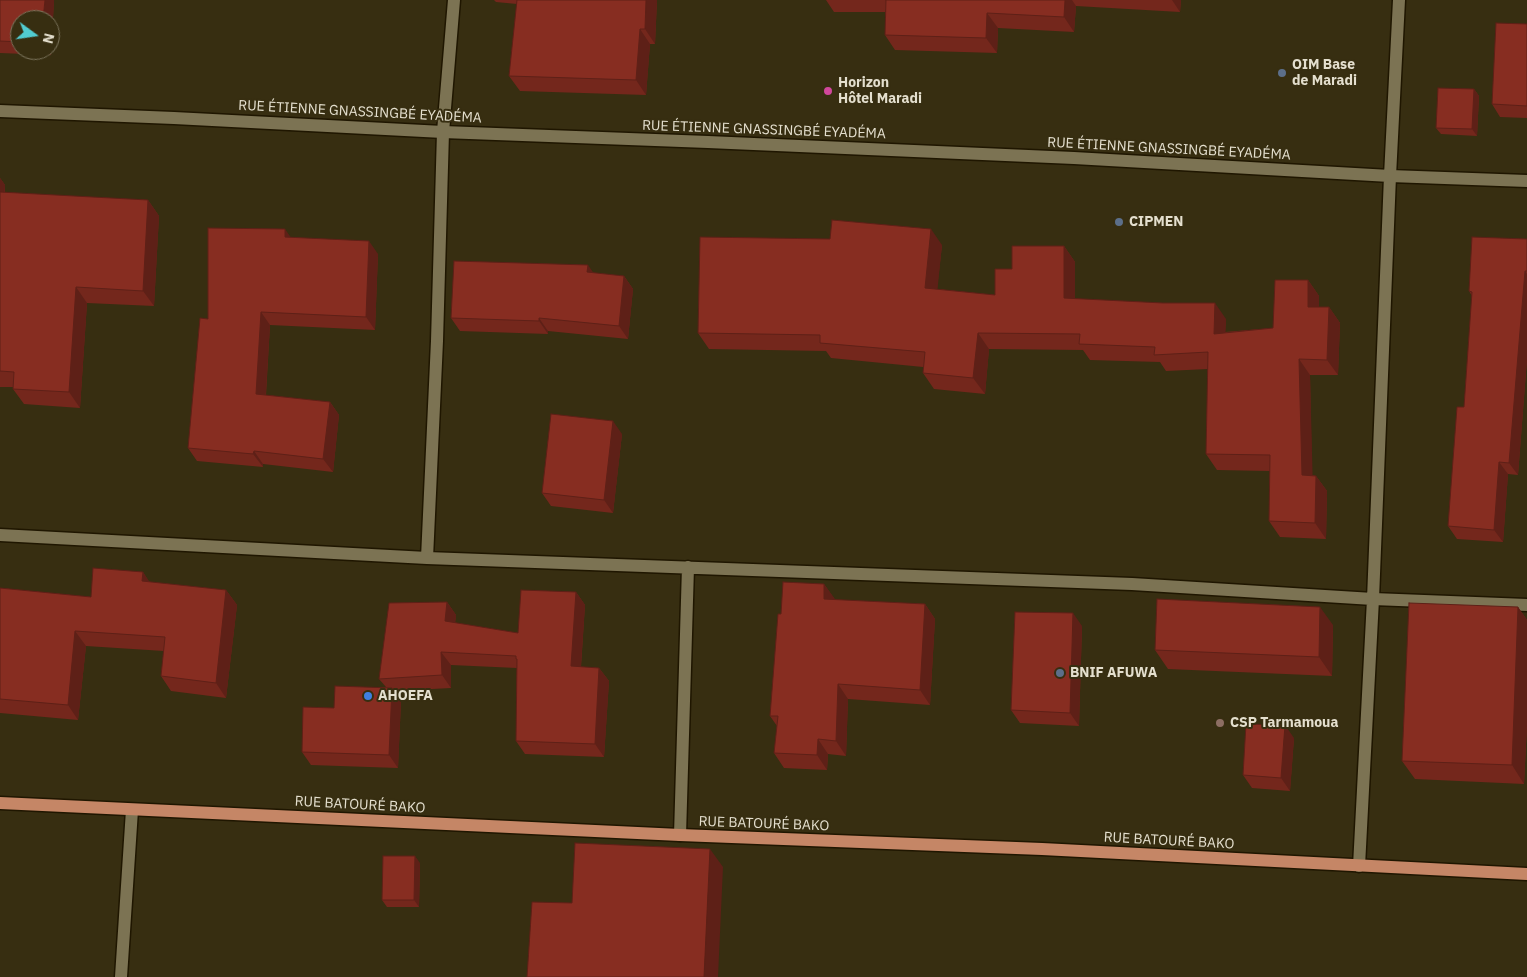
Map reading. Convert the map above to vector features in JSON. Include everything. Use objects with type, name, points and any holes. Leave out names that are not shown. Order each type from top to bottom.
[{"type":"main road","name":"RUE BATOURÉ BAKO","points":[[0,803],[1527,874]]},
{"type":"street","points":[[427,558],[437,341],[443,132],[454,0]]},
{"type":"street","points":[[1359,866],[1373,599],[1399,0]]},
{"type":"street","name":"RUE ÉTIENNE GNASSINGBÉ EYADÉMA","points":[[0,111],[1064,158],[1390,176],[1527,181]]},
{"type":"street","points":[[0,535],[427,558],[1132,584],[1373,599],[1527,605]]},
{"type":"street","points":[[680,835],[688,568]]},
{"type":"street","points":[[122,977],[132,810]]},
{"type":"building","points":[[0,0],[45,0],[44,10],[10,10],[10,42],[0,41]]},
{"type":"building","points":[[517,0],[646,0],[645,29],[640,29],[636,80],[509,76]]},
{"type":"building","points":[[886,0],[1065,0],[1064,17],[987,13],[986,38],[885,35]]},
{"type":"building","points":[[1496,23],[1527,24],[1527,106],[1492,104]]},
{"type":"building","points":[[1438,88],[1474,89],[1472,129],[1436,128]]},
{"type":"building","points":[[0,192],[148,200],[143,291],[76,287],[69,392],[13,389],[14,372],[0,371]]},
{"type":"building","points":[[832,220],[931,229],[925,288],[995,295],[995,269],[1012,269],[1012,246],[1064,246],[1064,298],[1163,303],[1215,303],[1214,334],[1273,328],[1275,280],[1308,280],[1308,307],[1329,307],[1327,360],[1299,359],[1302,475],[1316,476],[1315,523],[1269,521],[1270,455],[1206,454],[1208,352],[1154,355],[1155,347],[1079,344],[1080,334],[978,333],[973,378],[923,373],[925,352],[820,343],[820,335],[698,333],[700,237],[830,239]]},
{"type":"building","points":[[208,228],[285,229],[285,237],[369,241],[366,317],[261,312],[256,394],[330,402],[323,459],[254,451],[253,454],[188,448],[200,318],[208,319]]},
{"type":"building","points":[[1472,237],[1527,239],[1527,271],[1525,271],[1509,463],[1499,462],[1494,530],[1448,526],[1457,407],[1464,407],[1472,292],[1469,291]]},
{"type":"building","points":[[454,261],[588,265],[587,272],[624,276],[619,326],[539,318],[539,321],[451,318]]},
{"type":"building","points":[[551,414],[613,421],[604,500],[542,493]]},
{"type":"building","points":[[93,568],[143,572],[142,581],[226,590],[216,683],[161,676],[165,637],[75,631],[68,705],[0,699],[0,588],[91,597]]},
{"type":"building","points":[[783,582],[824,584],[824,599],[925,604],[920,690],[838,684],[836,741],[818,739],[817,755],[774,753],[778,716],[770,716],[778,614],[781,614]]},
{"type":"building","points":[[521,590],[576,592],[571,666],[599,668],[595,744],[516,741],[516,656],[441,652],[442,675],[379,679],[389,603],[447,602],[445,621],[518,633]]},
{"type":"building","points":[[1157,599],[1320,607],[1319,657],[1155,650]]},
{"type":"building","points":[[1409,603],[1518,607],[1512,765],[1402,761]]},
{"type":"building","points":[[1015,612],[1073,613],[1070,713],[1011,710]]},
{"type":"building","points":[[335,686],[392,688],[389,755],[302,752],[303,707],[334,708]]},
{"type":"building","points":[[1246,724],[1285,725],[1281,778],[1243,775]]},
{"type":"building","points":[[575,843],[710,849],[704,977],[527,977],[532,902],[572,903]]},
{"type":"building","points":[[383,856],[415,856],[414,900],[382,900]]},
{"type":"place","name":"OIM Base de Maradi","points":[[1282,73]]},
{"type":"place","name":"Horizon Hôtel Maradi","points":[[828,91]]},
{"type":"place","name":"CIPMEN","points":[[1119,222]]},
{"type":"place","name":"BNIF AFUWA","points":[[1060,673]]},
{"type":"place","name":"AHOEFA","points":[[368,696]]},
{"type":"place","name":"CSP Tarmamoua","points":[[1220,723]]}]
